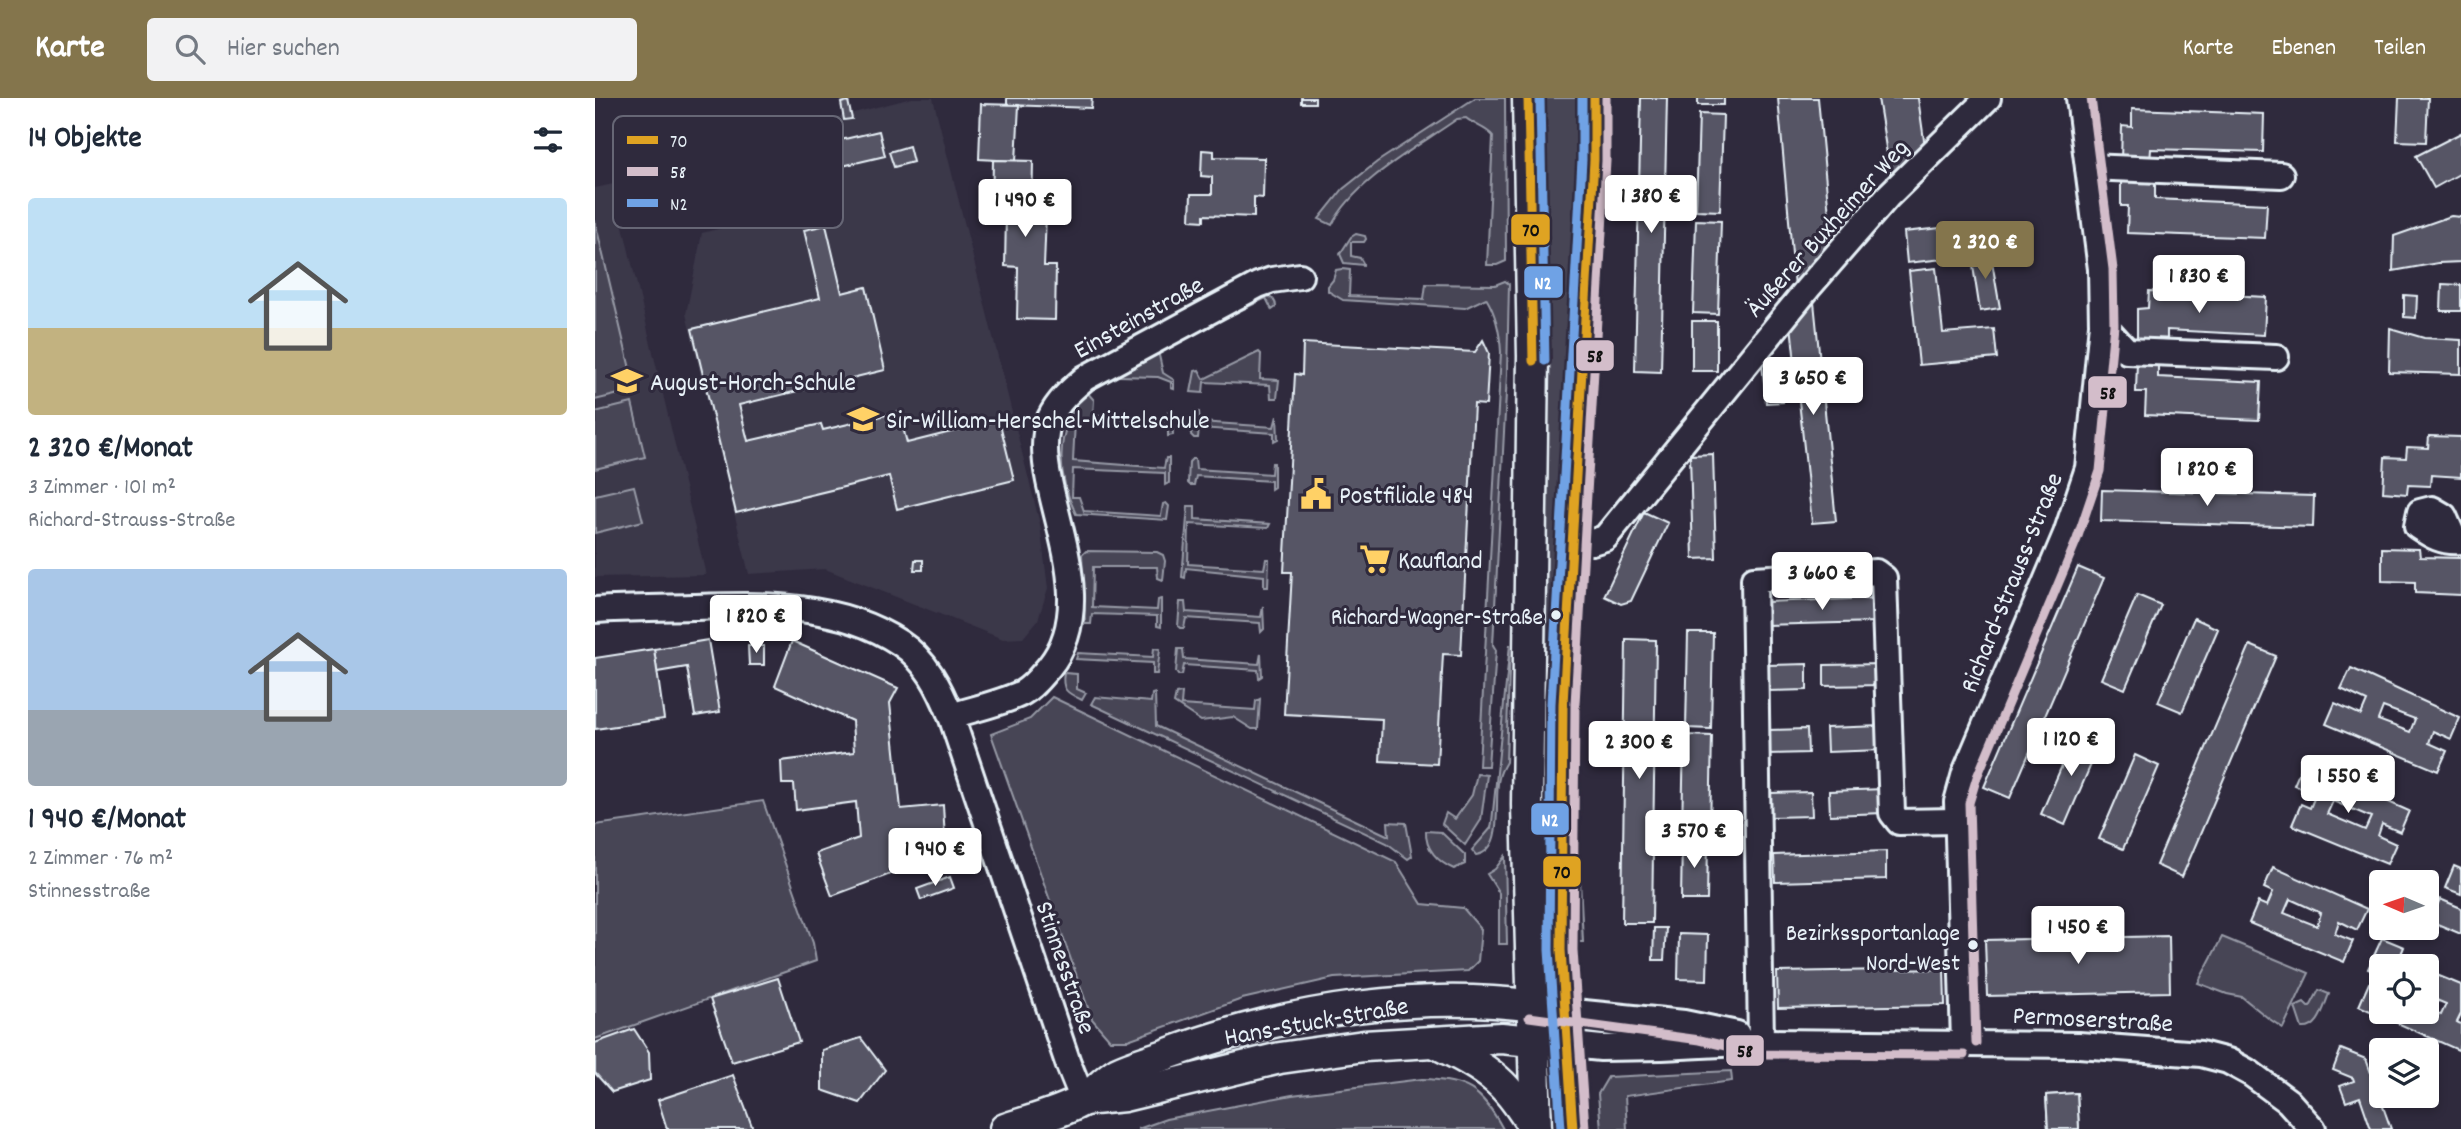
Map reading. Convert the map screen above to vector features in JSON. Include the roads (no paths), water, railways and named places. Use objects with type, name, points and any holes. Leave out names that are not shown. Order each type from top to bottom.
[{"type":"main road","points":[[1528,98],[1533,264],[1527,778],[1535,1129]]},
{"type":"main road","points":[[1573,1129],[1561,950],[1563,704],[1594,160],[1594,98]]},
{"type":"main road","name":"Hans-Stuck-Straße","points":[[1083,1100],[1117,1073],[1204,1041],[1276,1022],[1351,1008],[1424,1001],[1499,1001],[1564,1011]]},
{"type":"main road","name":"Hans-Stuck-Straße","points":[[1005,1129],[1083,1100],[1124,1097],[1280,1058],[1364,1046],[1501,1038],[1532,1041]]},
{"type":"main road","points":[[1434,1042],[1469,1060],[1497,1080],[1517,1102],[1535,1129]]},
{"type":"street","name":"Äußerer Buxheimer Weg","points":[[1571,541],[1593,542],[1605,538],[1808,288],[1879,206],[1988,98]]},
{"type":"street","name":"Richard-Strauss-Straße","points":[[1964,1043],[1957,802],[1965,773],[2066,534],[2088,468],[2102,324],[2101,269],[2079,98]]},
{"type":"street","points":[[2088,167],[2281,175]]},
{"type":"street","name":"Einsteinstraße","points":[[951,716],[1022,693],[1037,682],[1064,643],[1071,595],[1068,566],[1047,468],[1045,441],[1050,419],[1065,395],[1084,377],[1258,285],[1300,276]]},
{"type":"street","points":[[2102,324],[2127,351],[2276,357]]},
{"type":"street","points":[[1761,1042],[1754,579],[1875,572],[1884,578],[1892,813],[1899,822],[1956,821]]},
{"type":"street","name":"Stinnesstraße","points":[[595,610],[767,605],[809,610],[872,628],[901,643],[921,662],[939,686],[951,716],[1068,1063],[1083,1100]]},
{"type":"street","name":"Permoserstraße","points":[[1564,1011],[1684,1023],[1739,1034],[1761,1042]]},
{"type":"street","name":"Permoserstraße","points":[[1532,1041],[1601,1048],[1761,1042],[2079,1045],[2201,1054],[2228,1061],[2251,1073],[2288,1101],[2313,1129]]},
{"type":"place","name":"August-Horch-Schule","points":[[627,381]]},
{"type":"place","name":"Sir-William-Herschel-Mittelschule","points":[[863,419]]},
{"type":"place","name":"Postfiliale 484","points":[[1316,494]]},
{"type":"place","name":"Kaufland","points":[[1375,559]]},
{"type":"place","name":"Richard-Wagner-Straße","points":[[1556,615]]},
{"type":"place","name":"Bezirkssportanlage Nord-West","points":[[1973,945]]}]
